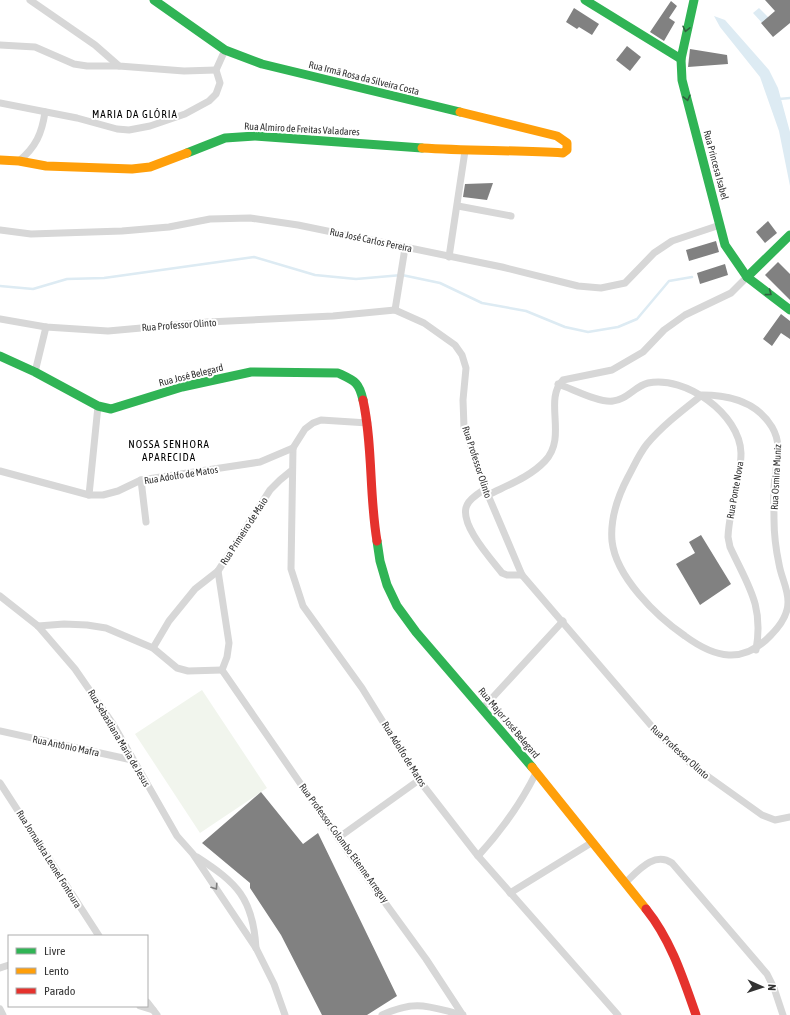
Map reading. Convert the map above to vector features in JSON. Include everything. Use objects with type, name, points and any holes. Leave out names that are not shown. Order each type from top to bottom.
[{"type":"street","points":[[30,0],[95,44],[118,66]]},
{"type":"street","name":"Rua Irmã Rosa da Silveira Costa","points":[[154,0],[225,50],[262,64],[557,136],[568,145],[566,151],[560,152]]},
{"type":"street","points":[[585,0],[681,59]]},
{"type":"street","name":"Rua Princesa Isabel","points":[[694,0],[681,59],[682,80],[725,246],[749,274],[790,310]]},
{"type":"street","points":[[0,45],[35,47],[74,64],[87,66],[118,66],[184,71],[216,70]]},
{"type":"street","points":[[0,103],[77,118],[117,129],[129,130],[150,126],[185,114],[209,101],[219,89],[216,70],[225,50]]},
{"type":"street","points":[[19,161],[38,141],[43,127],[45,112]]},
{"type":"street","name":"Rua Almiro de Freitas Valadares","points":[[0,160],[19,161],[46,166],[132,170],[150,167],[225,138],[255,136],[465,151],[507,150],[560,152]]},
{"type":"street","points":[[449,257],[458,206],[465,151]]},
{"type":"street","points":[[458,206],[511,216]]},
{"type":"street","name":"Rua José Carlos Pereira","points":[[0,230],[31,234],[122,231],[170,227],[210,219],[250,218],[298,225],[502,267],[578,286],[601,288],[625,283],[661,247],[672,241],[720,225]]},
{"type":"street","points":[[522,575],[507,576],[502,573],[476,539],[467,522],[466,507],[469,501],[529,475],[546,460],[554,446],[556,429],[555,394],[558,384],[563,380],[612,370],[643,352],[664,330],[685,315],[731,294],[749,274],[790,235]]},
{"type":"street","points":[[395,310],[405,248]]},
{"type":"street","name":"Rua Professor Olinto","points":[[0,319],[46,327],[108,331],[208,322],[333,316],[395,310],[424,323],[455,345],[462,355],[466,368],[463,400],[464,427],[487,492],[522,575],[640,715],[661,737],[692,765],[762,815],[775,820],[790,817]]},
{"type":"street","points":[[35,372],[46,327]]},
{"type":"street","name":"Rua José Belegard","points":[[0,356],[35,372],[98,406],[111,408],[182,387],[251,372],[338,373],[351,378],[360,387],[368,422]]},
{"type":"street","name":"Rua Ponte Nova","points":[[558,384],[601,400],[614,402],[648,383],[680,386],[702,395],[730,424],[738,438],[740,453],[739,471],[728,537],[730,547],[756,603],[759,632],[756,650]]},
{"type":"street","name":"Rua Osmira Muniz","points":[[702,395],[727,396],[750,406],[764,415],[778,438],[779,454],[775,478],[774,532],[779,566],[786,588],[788,602],[786,614],[779,627],[756,650],[736,656],[719,654],[698,646],[680,633],[640,596],[624,573],[612,542],[614,515],[620,492],[646,445],[661,429],[702,395]]},
{"type":"street","points":[[89,495],[98,406]]},
{"type":"street","name":"Rua Adolfo de Matos","points":[[368,422],[321,420],[313,423],[305,429],[293,448],[291,471],[291,569],[303,606],[362,688],[419,780],[478,856],[618,1015]]},
{"type":"street","name":"Rua Major José Belegard","points":[[368,422],[374,523],[380,561],[387,584],[397,606],[416,632],[506,735],[591,843],[626,883],[656,921],[667,938],[696,1015]]},
{"type":"street","name":"Rua Adolfo de Matos","points":[[0,471],[89,495],[103,495],[118,491],[141,480],[192,474],[260,462],[293,448]]},
{"type":"street","name":"Rua Primeiro de Maio","points":[[154,648],[169,620],[195,589],[218,571],[270,490],[291,471]]},
{"type":"street","points":[[141,480],[146,522]]},
{"type":"street","points":[[38,626],[64,624],[106,628],[154,648],[177,668],[188,671],[222,670],[227,657],[229,643],[218,571]]},
{"type":"street","name":"Rua Sebastiana Maria de Jesus","points":[[0,596],[38,626],[76,668],[113,724],[132,760],[177,836],[194,854],[256,948],[274,984],[285,1015]]},
{"type":"street","points":[[482,709],[562,621]]},
{"type":"street","name":"Rua Professor Colombo Etienne Arreguy","points":[[222,670],[338,838],[406,929],[464,1015]]},
{"type":"street","name":"Rua Antônio Mafra","points":[[0,731],[132,760]]},
{"type":"street","points":[[478,856],[500,832],[521,802],[536,773]]},
{"type":"street","points":[[338,838],[419,780]]},
{"type":"street","name":"Rua Jornalista Leonel Fontoura","points":[[0,783],[98,935]]},
{"type":"street","points":[[510,893],[591,843]]},
{"type":"street","name":"Rua Sebastiana Maria de Jesus","points":[[194,854],[226,877],[245,898],[255,928],[256,948]]},
{"type":"street","points":[[626,883],[643,866],[654,859],[666,860],[672,863],[767,974],[784,1015]]},
{"type":"street","points":[[148,1003],[155,1013]]},
{"type":"street","points":[[382,1015],[398,1008],[418,1004],[436,1007],[464,1015]]},
{"type":"street","points":[[142,1007],[155,1013]]},
{"type":"street","points":[[435,1015],[436,1007]]},
{"type":"street","points":[[0,1010],[3,1015]]},
{"type":"shaded area","points":[[759,8],[771,20],[765,26],[753,13]]},
{"type":"shaded area","points":[[714,16],[725,20],[769,70],[778,88],[790,132],[790,186],[779,131],[760,77],[720,27]]},
{"type":"shaded area","points":[[202,690],[267,788],[200,833],[135,734]]},
{"type":"building","points":[[765,0],[790,0],[790,23],[773,37],[761,23],[775,11]]},
{"type":"building","points":[[671,1],[677,6],[669,18],[675,22],[664,41],[650,32]]},
{"type":"building","points":[[574,8],[599,24],[592,35],[579,27],[577,29],[566,22]]},
{"type":"building","points":[[627,46],[641,57],[630,71],[616,60]]},
{"type":"building","points":[[690,49],[727,55],[728,64],[688,67]]},
{"type":"building","points":[[493,183],[487,200],[463,197],[465,184]]},
{"type":"building","points":[[768,221],[777,233],[765,243],[756,232]]},
{"type":"building","points":[[716,241],[719,252],[689,261],[686,250]]},
{"type":"building","points":[[778,262],[790,274],[790,300],[765,275]]},
{"type":"building","points":[[725,264],[728,275],[700,284],[697,273]]},
{"type":"building","points":[[781,314],[790,321],[790,339],[781,333],[772,346],[763,339]]},
{"type":"building","points":[[701,535],[731,584],[700,605],[676,564],[695,553],[689,542]]},
{"type":"building","points":[[261,792],[303,844],[318,833],[397,996],[367,1015],[322,1015],[281,935],[250,888],[250,883],[202,843]]},
{"type":"waterway","points":[[779,99],[790,98]]},
{"type":"waterway","points":[[0,286],[33,289],[67,279],[104,278],[254,257],[315,275],[356,279],[402,275],[440,283],[482,303],[526,311],[565,327],[588,332],[618,327],[637,319],[669,281],[692,277]]},
{"type":"traffic: fast","points":[[154,0],[225,50],[262,64],[460,112]]},
{"type":"traffic: fast","points":[[585,0],[681,59]]},
{"type":"traffic: fast","points":[[694,0],[681,59],[682,80],[725,245],[747,277],[790,310]]},
{"type":"traffic: fast","points":[[187,153],[225,138],[255,136],[422,148]]},
{"type":"traffic: fast","points":[[747,277],[790,235]]},
{"type":"traffic: fast","points":[[0,356],[35,372],[98,406],[111,409],[182,387],[251,372],[338,373],[349,378],[358,386],[363,400]]},
{"type":"traffic: fast","points":[[377,541],[380,561],[387,585],[397,606],[416,632],[532,767]]},
{"type":"traffic: slow","points":[[422,148],[563,153],[567,150],[567,143],[557,136],[460,112]]},
{"type":"traffic: slow","points":[[0,160],[19,161],[46,166],[132,169],[150,167],[187,153]]},
{"type":"traffic: slow","points":[[532,767],[646,909]]},
{"type":"traffic: jam","points":[[363,400],[368,435],[377,541]]},
{"type":"traffic: jam","points":[[646,909],[663,933],[676,960],[696,1015]]},
{"type":"district","name":"MARIA DA GLÓRIA","points":[[135,114]]},
{"type":"district","name":"NOSSA SENHORA APARECIDA","points":[[169,450]]}]
